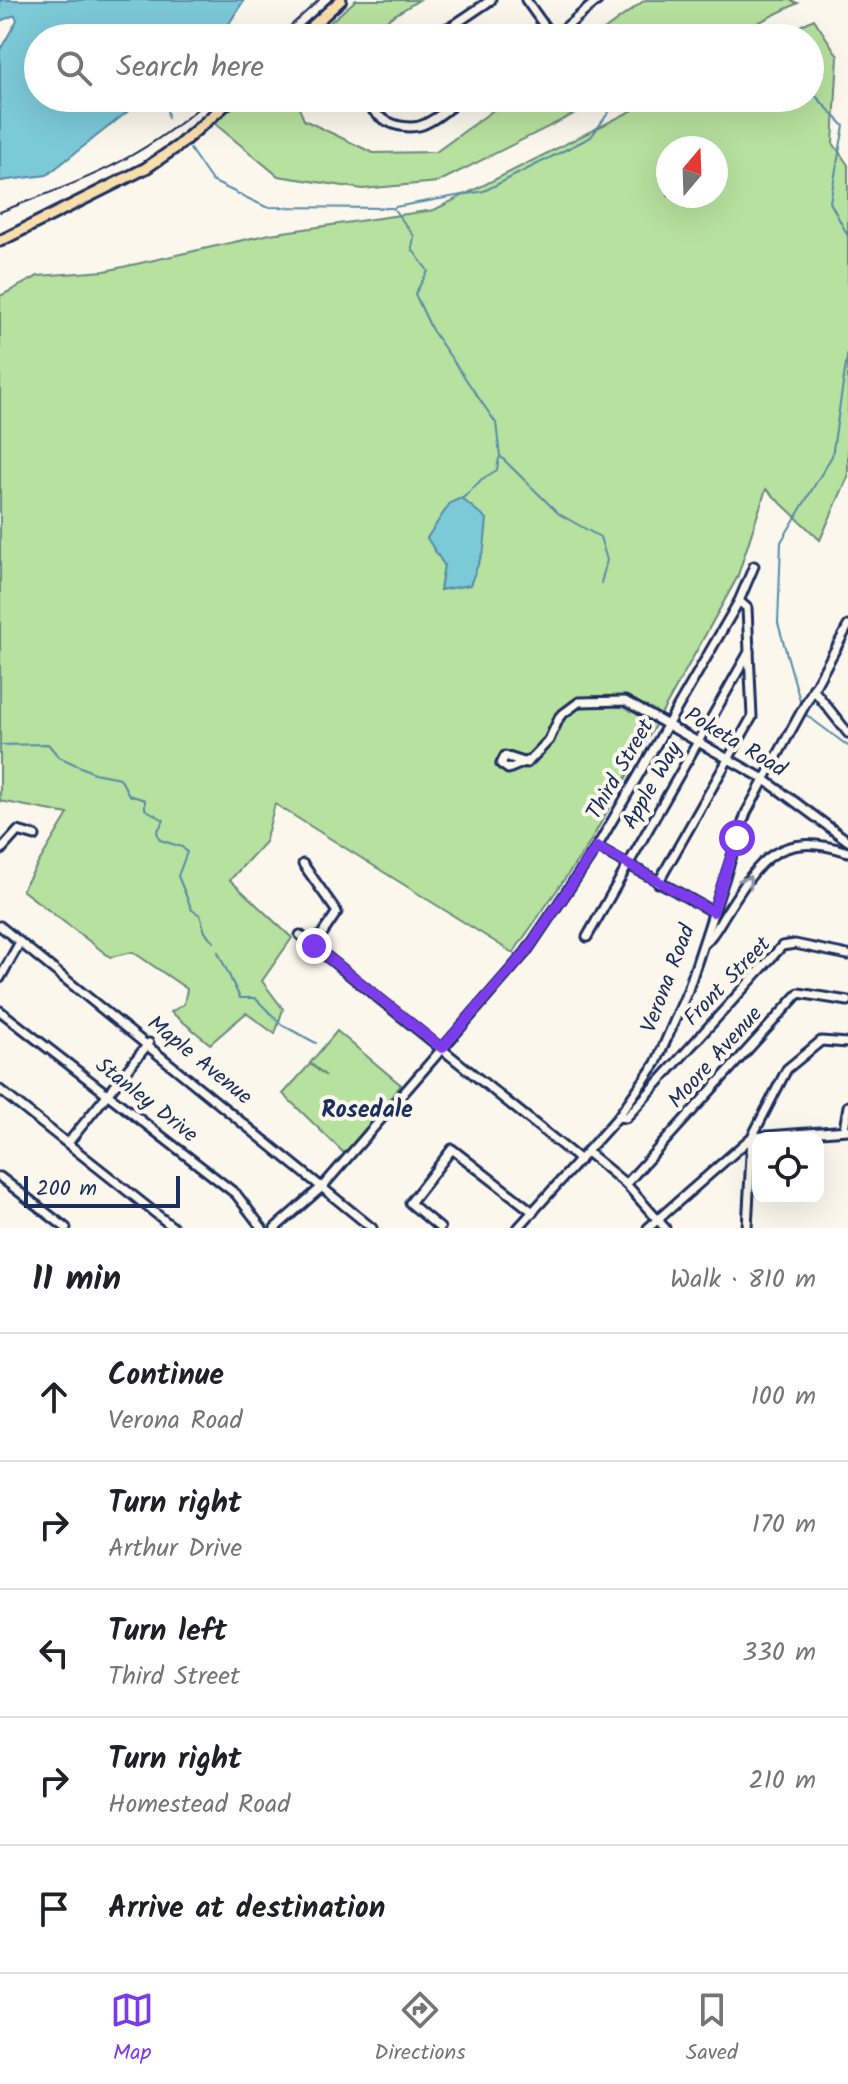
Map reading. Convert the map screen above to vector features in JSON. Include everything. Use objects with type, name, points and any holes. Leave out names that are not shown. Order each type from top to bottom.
[{"type":"main road","points":[[314,24],[341,0]]},
{"type":"main road","points":[[0,241],[146,168],[178,146],[217,112]]},
{"type":"street","points":[[455,24],[491,0]]},
{"type":"street","points":[[526,0],[543,24]]},
{"type":"street","points":[[570,24],[598,0]]},
{"type":"street","points":[[374,112],[386,121],[420,126],[442,112]]},
{"type":"street","name":"Third Street","points":[[275,1228],[323,1186],[526,952],[597,847],[739,601],[754,566]]},
{"type":"street","points":[[658,883],[752,717],[747,608],[739,601]]},
{"type":"street","name":"Verona Road","points":[[518,1228],[618,1117],[656,1063],[688,990],[746,813],[848,627]]},
{"type":"street","name":"Apple Way","points":[[587,937],[749,652]]},
{"type":"street","points":[[813,689],[848,733]]},
{"type":"street","name":"Poketa Road","points":[[527,763],[549,740],[560,716],[579,702],[625,701],[764,779],[848,841]]},
{"type":"street","points":[[0,851],[18,831],[35,836]]},
{"type":"street","points":[[703,945],[711,938],[758,864],[772,853],[804,844],[848,852]]},
{"type":"street","points":[[597,847],[713,912]]},
{"type":"street","points":[[303,864],[337,912],[314,946]]},
{"type":"street","name":"Maple Avenue","points":[[0,926],[149,1043],[372,1228]]},
{"type":"street","points":[[300,935],[580,1160]]},
{"type":"street","points":[[0,978],[20,942]]},
{"type":"street","name":"Front Street","points":[[618,1117],[626,1118],[782,946],[795,944],[848,955]]},
{"type":"street","name":"Moore Avenue","points":[[626,1184],[799,993],[848,1001]]},
{"type":"street","name":"Stanley Drive","points":[[0,1011],[236,1194],[262,1228]]},
{"type":"street","points":[[755,1132],[787,1069],[821,1041],[848,1043]]},
{"type":"street","points":[[68,1143],[149,1043]]},
{"type":"street","points":[[0,1090],[174,1228]]},
{"type":"street","points":[[811,1132],[846,1129],[848,1106]]},
{"type":"street","points":[[648,1228],[752,1137]]},
{"type":"street","points":[[747,1228],[752,1137]]},
{"type":"street","points":[[440,1228],[410,1203],[452,1149],[533,1212]]},
{"type":"street","points":[[587,1152],[626,1184],[665,1228]]},
{"type":"street","points":[[0,1177],[66,1228]]},
{"type":"green space","points":[[356,0],[419,0],[380,24],[328,24]]},
{"type":"green space","points":[[645,0],[790,0],[798,3],[755,24],[612,24]]},
{"type":"green space","points":[[824,34],[838,56],[833,143],[848,165],[848,477],[820,540],[766,489],[737,578],[589,844],[513,953],[275,804],[265,842],[230,880],[292,938],[262,981],[283,1009],[275,1034],[246,1013],[210,1044],[171,1012],[184,1004],[187,989],[133,952],[110,957],[22,890],[68,814],[0,801],[0,296],[38,276],[105,271],[270,234],[434,210],[629,112],[824,112]]},
{"type":"green space","points":[[226,112],[301,112],[304,120],[373,153],[436,152],[491,112],[578,112],[438,182],[363,189],[278,176],[214,123]]},
{"type":"green space","points":[[337,1031],[401,1085],[345,1154],[283,1094],[310,1064],[326,1076],[310,1063]]},
{"type":"water","points":[[0,0],[244,0],[229,24],[24,24],[24,112],[127,112],[47,175],[0,181],[0,50],[17,20],[15,15],[0,21]]},
{"type":"water","points":[[461,498],[487,519],[484,549],[470,585],[440,590],[444,565],[427,538],[450,503]]},
{"type":"waterway","points":[[824,105],[844,126],[830,202],[848,236]]},
{"type":"waterway","points":[[167,112],[168,118]]},
{"type":"waterway","points":[[395,207],[484,191],[591,137],[609,112]]},
{"type":"waterway","points":[[190,149],[212,181],[266,207],[393,208],[414,236],[412,249],[428,271],[415,294],[432,330],[496,423],[500,456],[559,514],[600,537],[607,560],[601,583]]},
{"type":"waterway","points":[[802,708],[778,623],[781,542],[832,456],[848,351]]},
{"type":"waterway","points":[[462,499],[482,479],[497,470],[499,458]]},
{"type":"waterway","points":[[805,714],[848,746]]},
{"type":"waterway","points":[[0,745],[48,744],[59,757],[94,773],[120,778],[129,795],[145,800],[145,809],[164,820],[157,832],[160,840],[182,847],[187,852],[178,876],[192,910],[200,915],[205,932],[214,942]]},
{"type":"waterway","points":[[218,952],[240,998],[255,998],[282,1025],[316,1043]]},
{"type":"railway","points":[[292,24],[319,0]]},
{"type":"railway","points":[[0,212],[111,166],[159,138],[193,112]]},
{"type":"district","name":"Rosedale","points":[[367,1110]]},
{"type":"route","points":[[314,946],[442,1048],[526,952],[597,847],[713,912],[737,838]]}]
